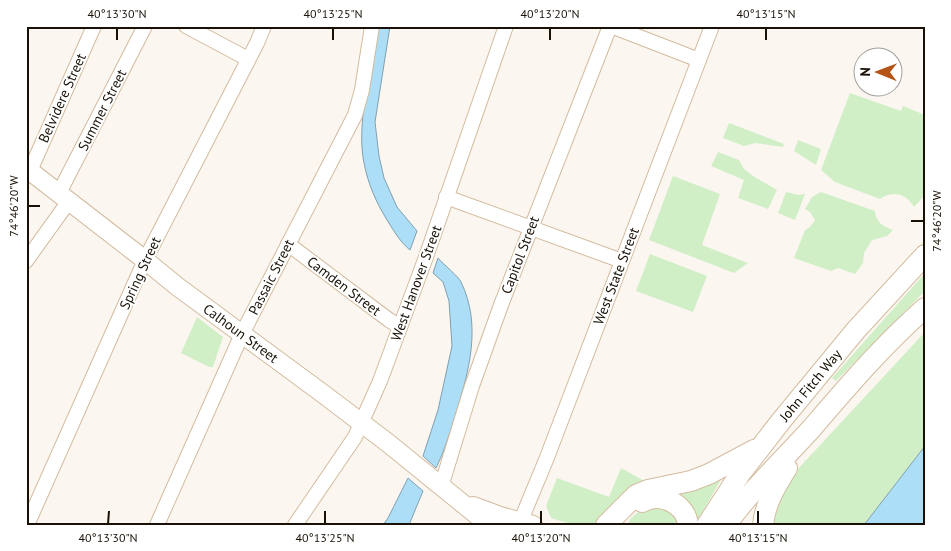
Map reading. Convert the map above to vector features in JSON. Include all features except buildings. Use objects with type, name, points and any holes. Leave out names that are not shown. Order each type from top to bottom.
[{"type":"highway","name":"John Fitch Way","points":[[707,525],[760,447],[845,343],[922,257]]},
{"type":"highway","name":"John Fitch Way","points":[[726,525],[742,503],[812,428],[885,344],[925,308]]},
{"type":"highway","points":[[763,525],[764,514],[770,497],[812,428]]},
{"type":"highway","points":[[606,525],[636,495],[648,490],[692,481],[760,447]]},
{"type":"highway","points":[[623,525],[640,503],[649,499],[659,498],[669,500],[681,509],[688,525]]},
{"type":"main road","name":"Calhoun Street","points":[[30,171],[185,292],[362,423],[489,525]]},
{"type":"main road","name":"Calhoun Street","points":[[457,499],[493,514],[524,523]]},
{"type":"street","name":"Belvidere Street","points":[[30,171],[94,26]]},
{"type":"street","name":"Summer Street","points":[[26,261],[145,26]]},
{"type":"street","points":[[186,26],[248,59]]},
{"type":"street","name":"Spring Street","points":[[27,525],[146,260],[264,26]]},
{"type":"street","name":"Passaic Street","points":[[157,525],[242,334],[356,115],[372,26]]},
{"type":"street","name":"West Hanover Street","points":[[295,525],[355,437],[380,381],[424,262],[506,26]]},
{"type":"street","points":[[610,26],[699,60]]},
{"type":"street","name":"Capitol Street","points":[[436,483],[530,228],[610,26]]},
{"type":"street","name":"West State Street","points":[[524,523],[546,460],[712,26]]},
{"type":"street","points":[[446,197],[622,261]]},
{"type":"street","name":"Camden Street","points":[[288,244],[400,327]]},
{"type":"green space","points":[[850,93],[854,94],[854,98],[864,98],[901,111],[903,106],[925,115],[925,195],[914,207],[911,202],[898,194],[889,194],[880,199],[835,182],[821,170]]},
{"type":"green space","points":[[729,123],[784,144],[783,147],[756,143],[744,146],[723,138]]},
{"type":"green space","points":[[798,140],[821,149],[816,165],[794,151]]},
{"type":"green space","points":[[718,152],[739,160],[744,169],[777,190],[768,209],[738,198],[744,180],[711,166]]},
{"type":"green space","points":[[673,176],[720,194],[702,245],[748,263],[734,273],[649,240]]},
{"type":"green space","points":[[786,192],[799,195],[805,194],[795,220],[778,213]]},
{"type":"green space","points":[[821,192],[875,211],[875,215],[881,223],[893,230],[887,236],[872,240],[864,253],[863,263],[855,274],[838,268],[831,271],[794,258],[805,230],[815,220],[810,212],[805,209],[812,197]]},
{"type":"green space","points":[[650,254],[707,276],[693,312],[636,291]]},
{"type":"green space","points":[[925,273],[925,291],[836,381],[832,378]]},
{"type":"green space","points":[[197,317],[223,337],[213,367],[209,367],[181,353]]},
{"type":"green space","points":[[925,332],[925,446],[864,525],[768,525],[784,484]]},
{"type":"green space","points":[[621,468],[648,483],[596,525],[574,525],[551,518],[546,506],[557,478],[609,497]]},
{"type":"green space","points":[[723,476],[695,525],[662,494]]},
{"type":"green space","points":[[644,507],[669,507],[681,525],[627,525],[631,518]]},
{"type":"water","points":[[378,26],[390,26],[375,122],[379,156],[384,178],[397,207],[417,231],[410,250],[397,236],[379,206],[370,186],[364,163],[362,148],[363,114]]},
{"type":"water","points":[[438,258],[461,282],[471,315],[472,331],[469,364],[461,397],[436,468],[423,456],[438,410],[452,346],[449,301],[443,282],[433,273]]},
{"type":"water","points":[[925,446],[925,525],[864,525]]},
{"type":"water","points":[[408,478],[423,491],[409,525],[383,525],[388,518]]}]
